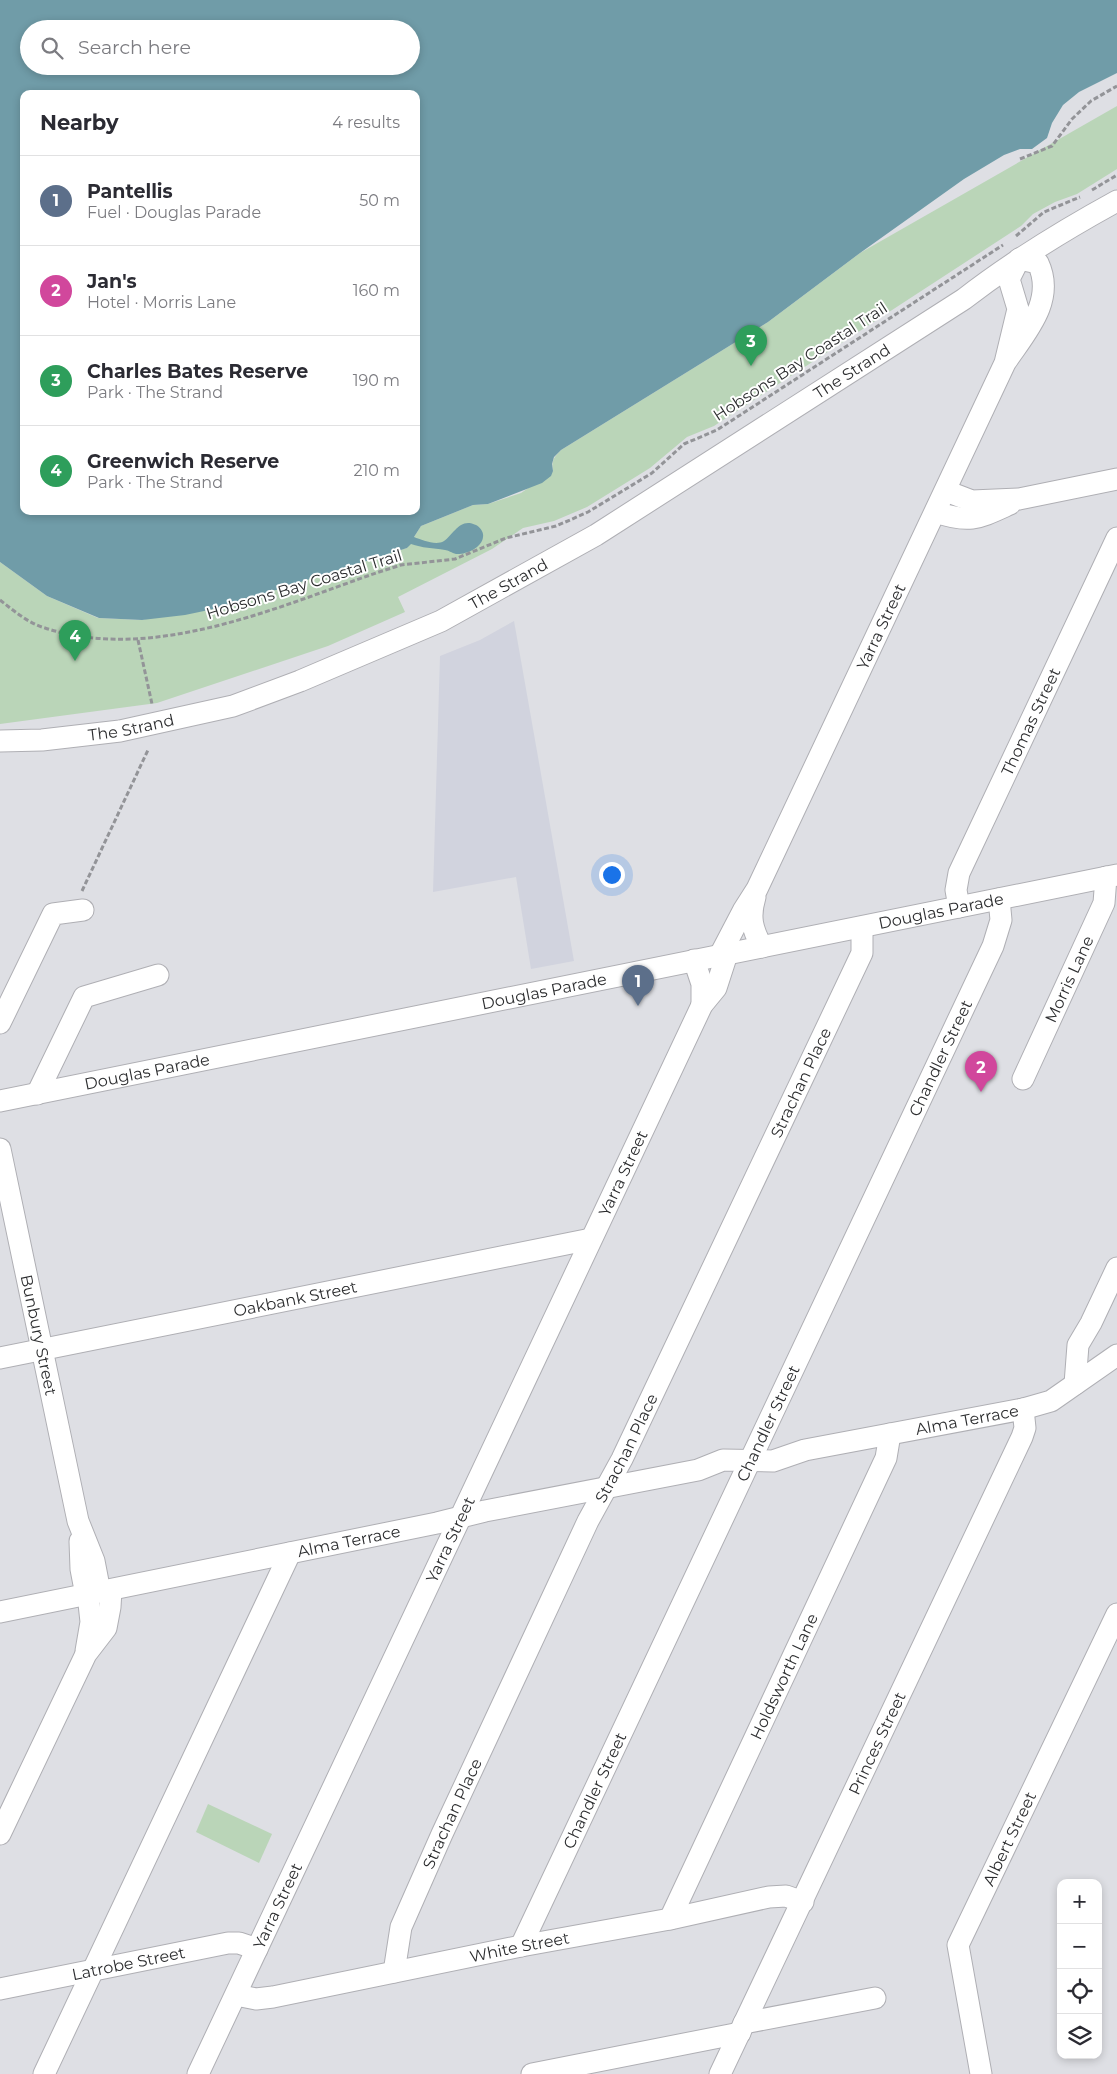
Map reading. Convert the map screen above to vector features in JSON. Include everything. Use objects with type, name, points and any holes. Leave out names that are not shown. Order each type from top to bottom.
[{"type":"street","name":"The Strand","points":[[0,741],[42,740],[120,731],[233,706],[440,621],[596,535],[964,299],[1021,255],[1074,240],[1117,202]]},
{"type":"street","name":"The Strand","points":[[964,299],[988,290],[1009,279],[1021,255]]},
{"type":"street","name":"Yarra Street","points":[[198,2074],[702,1005],[716,988],[724,954],[743,910],[757,889],[1005,363],[1033,321],[1041,304],[1044,293],[1044,278],[1021,255]]},
{"type":"street","name":"Yarra Street","points":[[1005,363],[1018,309],[1009,279]]},
{"type":"street","points":[[936,512],[960,519],[973,518],[1019,500],[1117,479]]},
{"type":"street","points":[[946,491],[970,501],[1019,500]]},
{"type":"street","name":"Thomas Street","points":[[959,907],[956,890],[959,873],[1117,538]]},
{"type":"street","name":"Douglas Parade","points":[[0,1102],[1112,876]]},
{"type":"street","name":"Morris Lane","points":[[1023,1079],[1104,903],[1112,876]]},
{"type":"street","name":"Yarra Street","points":[[757,889],[751,920],[762,947]]},
{"type":"street","name":"Chandler Street","points":[[521,1946],[993,946],[1001,920],[998,899]]},
{"type":"street","points":[[0,1023],[53,914],[78,911]]},
{"type":"street","name":"Strachan Place","points":[[394,1972],[401,1927],[442,1834],[584,1530],[622,1459],[862,953],[862,927]]},
{"type":"street","name":"Yarra Street","points":[[694,960],[702,984],[702,1005]]},
{"type":"street","points":[[37,1094],[84,997],[158,975]]},
{"type":"street","name":"Bunbury Street","points":[[0,1149],[8,1231],[42,1350],[78,1521],[81,1569],[96,1593],[84,1658],[2,1823]]},
{"type":"street","name":"Oakbank Street","points":[[0,1358],[591,1240]]},
{"type":"street","points":[[1075,1384],[1077,1349],[1117,1268]]},
{"type":"street","points":[[1091,1323],[1089,1340],[1091,1346],[1104,1354],[1116,1355]]},
{"type":"street","name":"Alma Terrace","points":[[0,1612],[607,1486],[698,1470],[722,1460],[774,1461],[805,1450],[1023,1410],[1051,1401],[1116,1355]]},
{"type":"street","name":"Princes Street","points":[[720,2074],[1022,1437],[1025,1428],[1023,1410]]},
{"type":"street","name":"Holdsworth Lane","points":[[670,1919],[886,1458],[890,1434]]},
{"type":"street","points":[[44,2074],[290,1553]]},
{"type":"street","name":"Albert Street","points":[[981,2074],[958,1945],[1117,1614]]},
{"type":"street","name":"White Street","points":[[236,1995],[256,1999],[273,1997],[521,1946],[670,1919],[769,1897],[786,1896],[803,1902]]},
{"type":"street","name":"Latrobe Street","points":[[0,1989],[233,1942],[257,1950]]},
{"type":"street","points":[[532,2074],[876,1998]]},
{"type":"path","points":[[1020,159],[1052,146],[1072,119],[1092,101],[1117,86]]},
{"type":"path","points":[[1090,192],[1117,175]]},
{"type":"path","points":[[1010,240],[1044,212],[1086,194]]},
{"type":"path","name":"Hobsons Bay Coastal Trail","points":[[0,600],[22,617],[44,628],[89,638],[138,640],[226,624],[376,573],[401,566],[455,558],[506,538],[556,526],[588,512],[652,472],[684,444],[717,430],[1021,255]]},
{"type":"path","points":[[138,640],[153,710]]},
{"type":"path","points":[[78,911],[148,750]]},
{"type":"shaded area","points":[[514,621],[574,961],[531,969],[516,877],[433,892],[440,656],[480,640]]},
{"type":"green space","points":[[1117,106],[1117,169],[1077,194],[1055,202],[1033,214],[1021,226],[714,426],[687,437],[650,468],[587,507],[554,521],[523,528],[492,549],[398,597],[405,612],[328,646],[157,703],[0,724],[0,562],[47,596],[98,618],[142,620],[407,548],[421,526],[473,505],[488,504],[521,493],[553,471],[552,464],[561,450],[768,322],[860,253]]},
{"type":"green space","points":[[208,1804],[272,1834],[259,1863],[196,1832]]},
{"type":"water","points":[[0,0],[1117,0],[1117,73],[1079,92],[1063,105],[1052,123],[1047,138],[1032,149],[1020,149],[1004,155],[964,179],[860,253],[768,322],[561,450],[554,457],[551,476],[542,483],[488,504],[473,505],[421,526],[414,537],[429,542],[441,542],[461,525],[470,523],[479,527],[483,535],[480,544],[473,550],[456,554],[446,550],[411,544],[407,548],[223,607],[185,615],[142,620],[99,618],[47,596],[0,562]]},
{"type":"place","name":"Charles Bates Reserve","points":[[751,366]]},
{"type":"place","name":"Greenwich Reserve","points":[[75,661]]},
{"type":"place","name":"Pantellis","points":[[638,1006]]},
{"type":"place","name":"Jan's","points":[[981,1092]]}]
